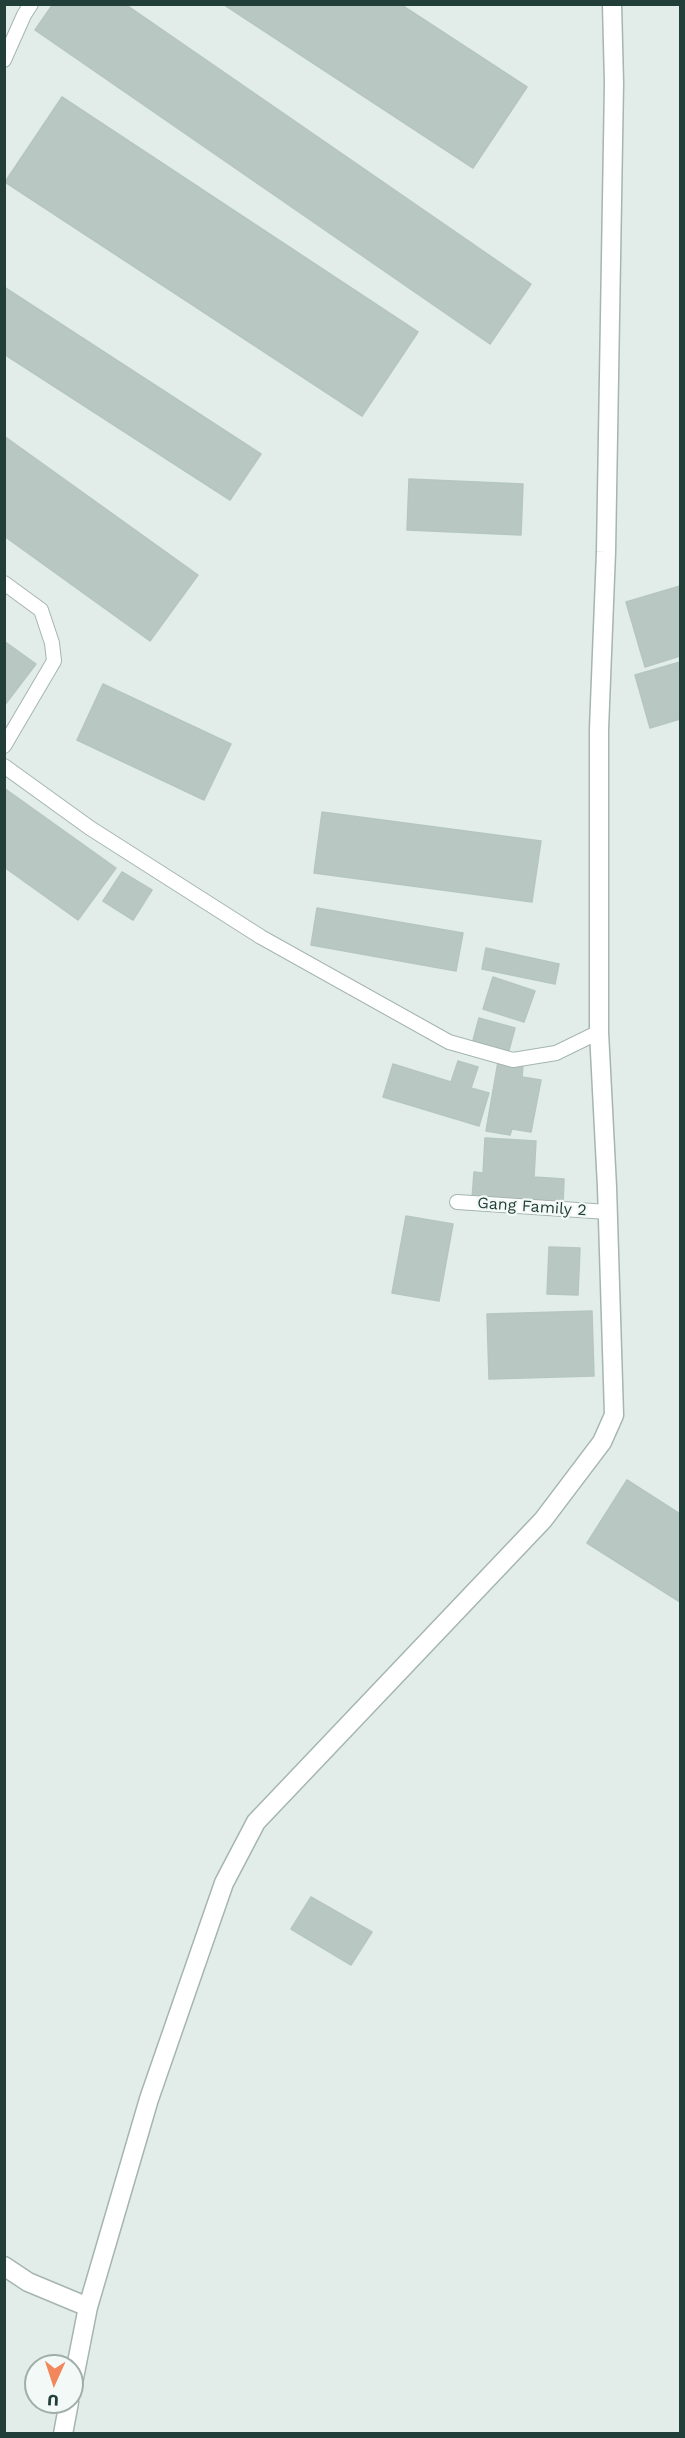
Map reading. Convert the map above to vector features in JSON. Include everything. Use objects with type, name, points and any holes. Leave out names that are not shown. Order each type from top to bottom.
[{"type":"street","points":[[79,2354],[88,2307],[149,2099],[224,1883],[256,1822],[543,1520],[602,1442],[614,1415],[608,1212],[599,1032],[599,729],[606,552],[614,83],[612,4]]},
{"type":"street","points":[[4,2266],[28,2282],[88,2307]]},
{"type":"street","points":[[63,2433],[67,2414]]},
{"type":"lane","points":[[4,60],[31,4]]},
{"type":"lane","points":[[4,583],[41,610],[52,643],[54,662],[4,746]]},
{"type":"lane","points":[[4,766],[90,828],[261,937],[449,1042],[513,1060],[556,1053],[599,1032]]},
{"type":"lane","name":"Gang Family 2","points":[[457,1202],[608,1212]]},
{"type":"building","points":[[53,4],[125,4],[531,284],[490,344],[35,30]]},
{"type":"building","points":[[223,4],[400,4],[527,87],[473,168]]},
{"type":"building","points":[[62,97],[418,332],[362,416],[5,182]]},
{"type":"building","points":[[4,287],[261,454],[230,500],[4,354]]},
{"type":"building","points":[[4,436],[198,575],[150,641],[4,536]]},
{"type":"building","points":[[409,479],[523,484],[521,535],[407,530]]},
{"type":"building","points":[[680,586],[680,656],[645,667],[626,602]]},
{"type":"building","points":[[4,641],[36,664],[4,706]]},
{"type":"building","points":[[680,662],[680,719],[650,728],[635,675]]},
{"type":"building","points":[[103,684],[231,744],[204,800],[77,740]]},
{"type":"building","points":[[4,788],[116,868],[78,920],[4,867]]},
{"type":"building","points":[[322,812],[541,841],[532,902],[314,873]]},
{"type":"building","points":[[122,872],[152,890],[133,920],[103,901]]},
{"type":"building","points":[[317,908],[463,933],[456,971],[311,945]]},
{"type":"building","points":[[486,948],[559,964],[555,984],[482,969]]},
{"type":"building","points":[[493,977],[535,991],[524,1022],[483,1009]]},
{"type":"building","points":[[479,1018],[515,1028],[508,1054],[472,1044]]},
{"type":"building","points":[[458,1061],[478,1067],[471,1088],[489,1093],[479,1126],[383,1097],[393,1064],[451,1082]]},
{"type":"building","points":[[498,1062],[523,1066],[522,1077],[541,1080],[531,1132],[512,1129],[510,1135],[486,1131]]},
{"type":"building","points":[[485,1138],[536,1141],[534,1177],[564,1179],[563,1205],[472,1199],[474,1172],[483,1173]]},
{"type":"building","points":[[406,1216],[453,1224],[439,1301],[392,1293]]},
{"type":"building","points":[[549,1247],[580,1248],[578,1295],[547,1294]]},
{"type":"building","points":[[592,1311],[594,1376],[489,1379],[487,1314]]},
{"type":"building","points":[[627,1480],[680,1514],[680,1602],[587,1543]]},
{"type":"building","points":[[311,1897],[372,1932],[351,1965],[291,1929]]}]
